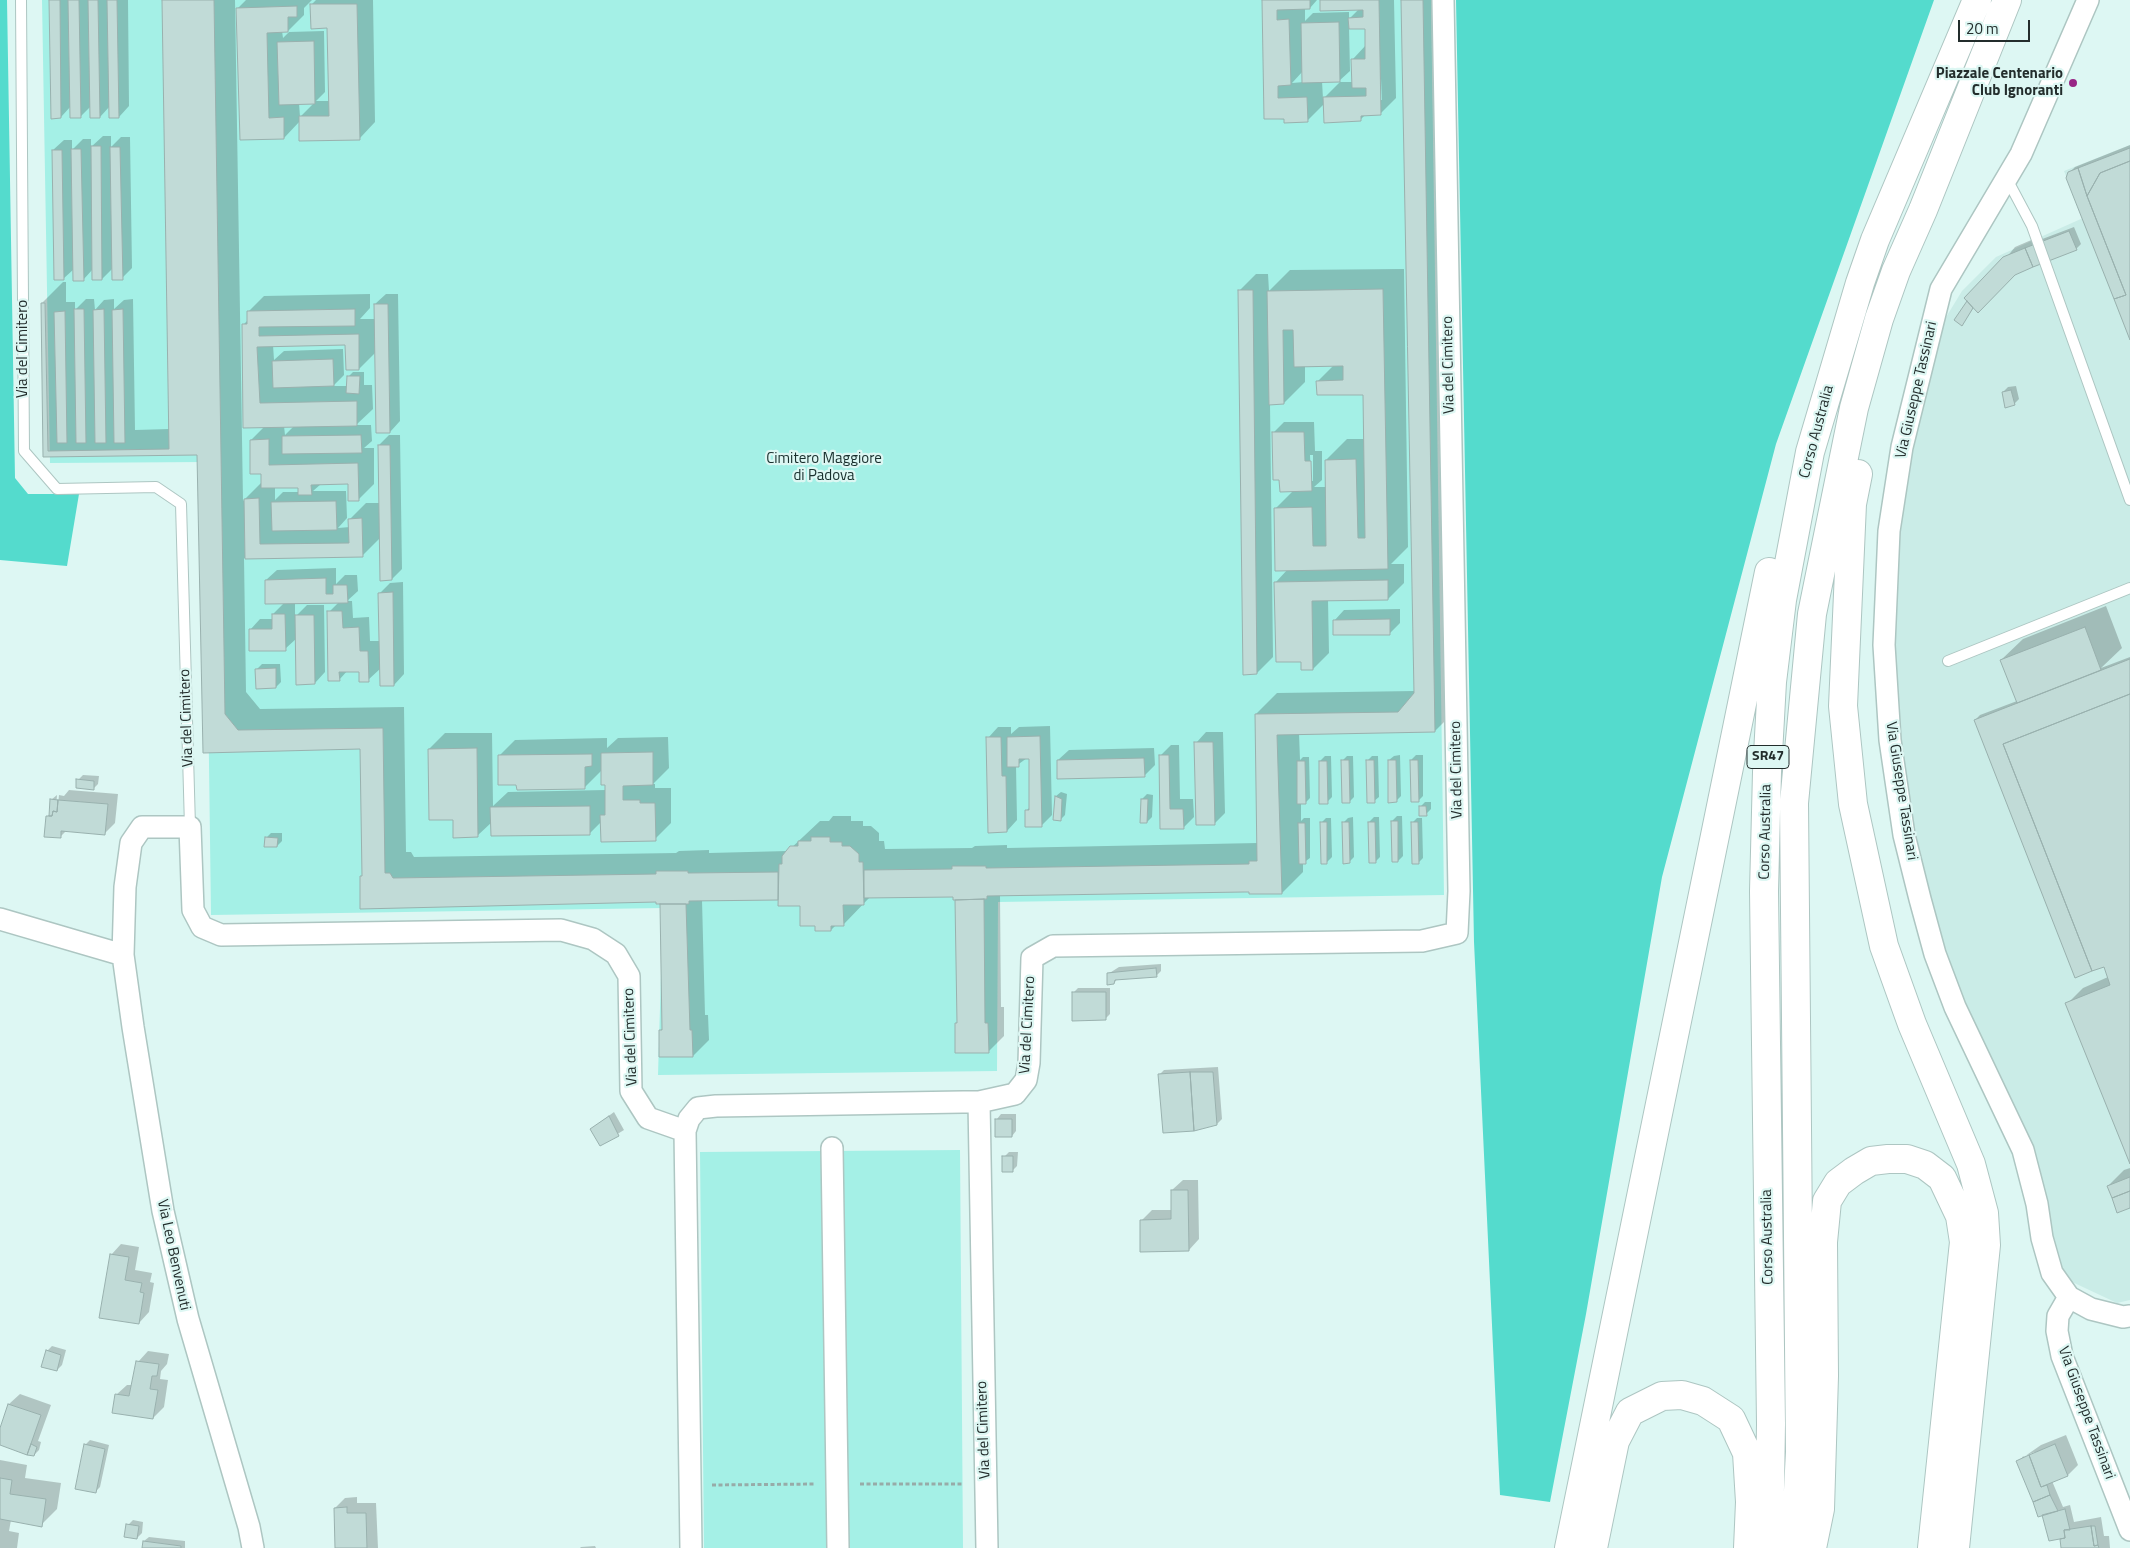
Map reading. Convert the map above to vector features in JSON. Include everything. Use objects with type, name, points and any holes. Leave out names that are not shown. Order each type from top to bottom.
[{"type":"highway","name":"Corso Australia","points":[[1769,1548],[1772,1424],[1764,892],[1767,772],[1772,682],[1782,600],[1810,452],[1875,240],[1977,0]]},
{"type":"highway","name":"Corso Australia","points":[[1796,1548],[1800,1432],[1794,803],[1812,614],[1854,408],[1878,320],[1896,271],[1923,210],[2007,0]]},
{"type":"highway","points":[[1569,1548],[1766,584],[1815,391],[1851,314]]},
{"type":"highway","points":[[1878,320],[1868,418],[1852,504],[1843,706],[1853,804],[1884,946],[1912,1024],[1971,1164],[1984,1212],[1986,1245],[1954,1548]]},
{"type":"highway","points":[[1812,1548],[1820,1509],[1824,1376],[1823,1242],[1827,1201],[1838,1183],[1854,1171],[1871,1161],[1888,1158],[1907,1158],[1925,1165],[1942,1178],[1960,1216],[1964,1242],[1932,1548]]},
{"type":"highway","points":[[1593,1548],[1615,1441],[1630,1412],[1662,1396],[1682,1395],[1703,1401],[1730,1419],[1747,1453],[1750,1502],[1748,1548]]},
{"type":"street","name":"Via del Cimitero","points":[[691,1548],[685,1131],[689,1119],[698,1108],[716,1106],[979,1102],[1015,1094],[1026,1080],[1029,1063],[1032,958],[1053,946],[1422,941],[1457,933],[1459,871],[1443,0]]},
{"type":"street","points":[[2007,178],[2021,154],[2088,0]]},
{"type":"street","name":"Via Giuseppe Tassinari","points":[[2007,178],[1941,289],[1902,447],[1889,531],[1884,645],[1890,740],[1904,835],[1935,954],[1955,1007],[2023,1150],[2037,1204],[2042,1238],[2052,1274],[2070,1297],[2091,1308],[2124,1317],[2130,1316]]},
{"type":"street","name":"Via Leo Benvenuti","points":[[190,826],[142,827],[131,844],[124,887],[122,955],[163,1211],[188,1320],[254,1548]]},
{"type":"street","name":"Via del Cimitero","points":[[190,826],[193,910],[202,927],[221,936],[561,930],[593,939],[616,954],[629,976],[631,1091],[648,1118],[671,1128],[685,1131]]},
{"type":"street","points":[[0,919],[122,955]]},
{"type":"street","name":"Via del Cimitero","points":[[979,1102],[981,1317],[987,1548]]},
{"type":"street","points":[[832,1148],[838,1548]]},
{"type":"street","name":"Via Giuseppe Tassinari","points":[[2070,1297],[2058,1316],[2057,1331],[2062,1356],[2130,1530]]},
{"type":"lane","name":"Via del Cimitero","points":[[21,0],[24,451],[57,488],[156,487],[181,504],[190,826]]},
{"type":"lane","points":[[2007,178],[2032,226],[2130,500]]},
{"type":"lane","points":[[1948,661],[2130,588]]},
{"type":"shaded area","points":[[0,0],[7,0],[15,478],[28,494],[79,494],[67,566],[0,560]]},
{"type":"shaded area","points":[[1456,0],[1934,0],[1776,444],[1662,877],[1586,1314],[1550,1502],[1500,1495],[1474,942]]},
{"type":"shaded area","points":[[2130,145],[2130,1300],[2117,1303],[2070,1281],[2053,1255],[1924,896],[1894,763],[1894,528],[1911,433],[1940,327],[1962,291],[1996,257],[2083,218],[2064,171]]},
{"type":"green space","name":"Cimitero Maggiore di Padova","points":[[42,0],[1431,0],[1444,895],[998,902],[997,1071],[658,1075],[663,908],[211,915],[205,462],[50,463]]},
{"type":"green space","points":[[960,1150],[963,1548],[704,1548],[700,1152]]},
{"type":"building","points":[[49,0],[60,0],[61,118],[51,119]]},
{"type":"building","points":[[68,0],[79,0],[81,118],[70,118]]},
{"type":"building","points":[[88,0],[98,0],[100,118],[90,118]]},
{"type":"building","points":[[107,0],[117,0],[119,118],[109,118]]},
{"type":"building","points":[[162,0],[214,0],[225,714],[238,730],[383,728],[385,873],[390,873],[393,878],[656,874],[656,871],[688,871],[688,873],[778,872],[778,900],[689,901],[689,904],[656,904],[656,902],[360,909],[360,876],[362,876],[360,749],[203,753],[197,455],[43,457],[41,303],[45,303],[48,451],[169,449]]},
{"type":"building","points":[[1262,0],[1310,0],[1310,9],[1277,10],[1277,20],[1289,19],[1291,85],[1278,86],[1278,98],[1307,97],[1308,122],[1284,123],[1284,119],[1264,119]]},
{"type":"building","points":[[1320,0],[1379,0],[1381,115],[1361,116],[1361,121],[1324,123],[1323,97],[1366,96],[1366,88],[1352,88],[1351,59],[1365,59],[1365,29],[1349,29],[1348,18],[1363,17],[1363,10],[1320,11]]},
{"type":"building","points":[[1401,0],[1423,0],[1435,732],[1277,735],[1282,894],[1249,894],[1249,892],[1244,892],[987,896],[987,899],[953,900],[953,897],[864,898],[864,870],[952,869],[952,866],[986,866],[986,868],[1249,864],[1249,861],[1257,861],[1255,714],[1398,712],[1414,693]]},
{"type":"building","points":[[310,4],[357,4],[360,140],[299,141],[299,116],[329,116],[327,28],[311,29]]},
{"type":"building","points":[[297,6],[297,17],[288,17],[288,32],[267,33],[269,118],[284,117],[284,139],[240,140],[236,8]]},
{"type":"building","points":[[1339,22],[1340,82],[1302,83],[1301,23]]},
{"type":"building","points":[[314,41],[315,104],[279,105],[277,42]]},
{"type":"building","points":[[91,146],[101,146],[102,280],[92,280]]},
{"type":"building","points":[[110,147],[120,147],[123,280],[112,280]]},
{"type":"building","points":[[2130,148],[2130,161],[2100,173],[2087,196],[2078,168]]},
{"type":"building","points":[[71,149],[81,149],[84,281],[73,281]]},
{"type":"building","points":[[52,150],[62,150],[64,280],[54,280]]},
{"type":"building","points":[[2130,161],[2130,340],[2114,299],[2126,295],[2087,196],[2100,173]]},
{"type":"building","points":[[2078,168],[2126,295],[2114,299],[2066,178],[2068,172]]},
{"type":"building","points":[[2069,231],[2077,250],[2033,267],[2025,248]]},
{"type":"building","points":[[2025,248],[2033,267],[2015,275],[1978,313],[1964,298],[2003,257]]},
{"type":"building","points":[[1383,289],[1388,569],[1275,571],[1274,508],[1312,507],[1313,546],[1326,546],[1325,460],[1356,459],[1358,538],[1365,538],[1363,395],[1317,395],[1316,381],[1343,380],[1343,366],[1294,367],[1293,330],[1283,330],[1284,404],[1269,405],[1267,291]]},
{"type":"building","points":[[1238,290],[1253,290],[1257,674],[1243,675]]},
{"type":"building","points":[[1967,301],[1973,308],[1962,326],[1954,320]]},
{"type":"building","points":[[374,304],[388,304],[390,433],[376,433]]},
{"type":"building","points":[[74,309],[84,309],[86,443],[76,443]]},
{"type":"building","points":[[104,309],[106,443],[95,443],[93,310]]},
{"type":"building","points":[[123,309],[125,443],[114,443],[112,310]]},
{"type":"building","points":[[355,309],[355,326],[259,327],[259,336],[359,334],[359,370],[346,370],[345,345],[257,347],[260,403],[357,401],[357,426],[243,428],[242,324],[247,324],[247,311]]},
{"type":"building","points":[[65,311],[67,443],[57,443],[54,312]]},
{"type":"building","points":[[333,359],[334,386],[273,388],[272,361]]},
{"type":"building","points":[[347,376],[360,376],[359,394],[346,393]]},
{"type":"building","points":[[2011,390],[2015,405],[2005,408],[2002,392]]},
{"type":"building","points":[[1272,432],[1304,432],[1305,461],[1311,461],[1312,491],[1280,492],[1279,480],[1273,480]]},
{"type":"building","points":[[361,435],[362,453],[282,454],[282,436]]},
{"type":"building","points":[[269,439],[269,465],[358,463],[359,501],[348,501],[348,484],[311,485],[312,495],[298,495],[298,488],[261,488],[261,474],[250,474],[250,440]]},
{"type":"building","points":[[378,445],[390,445],[392,580],[380,581]]},
{"type":"building","points":[[259,498],[260,544],[349,543],[348,519],[362,518],[363,557],[245,559],[244,499]]},
{"type":"building","points":[[336,501],[337,530],[272,531],[271,502]]},
{"type":"building","points":[[326,578],[326,594],[333,594],[333,585],[347,585],[348,603],[265,604],[265,580]]},
{"type":"building","points":[[1388,580],[1388,600],[1312,601],[1313,670],[1301,670],[1301,662],[1276,662],[1274,582]]},
{"type":"building","points":[[393,592],[394,686],[380,686],[378,593]]},
{"type":"building","points":[[327,611],[342,611],[343,628],[359,627],[360,651],[368,651],[369,682],[359,682],[359,672],[339,672],[340,681],[328,681]]},
{"type":"building","points":[[272,614],[285,614],[286,651],[249,651],[249,629],[272,629]]},
{"type":"building","points":[[295,615],[314,615],[315,684],[296,685]]},
{"type":"building","points":[[1390,619],[1390,635],[1333,635],[1333,620]]},
{"type":"building","points":[[2085,627],[2101,670],[2017,703],[2000,660]]},
{"type":"building","points":[[2130,659],[2130,694],[2003,744],[2092,971],[2075,978],[1974,720]]},
{"type":"building","points":[[276,668],[276,688],[256,689],[255,669]]},
{"type":"building","points":[[2130,694],[2130,1164],[2065,1003],[2110,985],[2104,967],[2092,971],[2003,744]]},
{"type":"building","points":[[1040,736],[1042,827],[1025,827],[1025,810],[1029,810],[1029,759],[1019,759],[1019,767],[1007,767],[1007,737]]},
{"type":"building","points":[[986,737],[1001,737],[1002,776],[1006,776],[1007,832],[988,833]]},
{"type":"building","points":[[1194,742],[1213,742],[1215,825],[1196,825]]},
{"type":"building","points":[[477,748],[478,837],[453,838],[453,820],[429,820],[428,749]]},
{"type":"building","points":[[653,752],[653,785],[623,786],[623,800],[640,800],[640,803],[655,803],[656,841],[601,842],[600,815],[605,815],[605,785],[601,785],[601,753]]},
{"type":"building","points":[[592,754],[592,766],[585,767],[585,789],[517,790],[516,785],[498,785],[498,755]]},
{"type":"building","points":[[1159,755],[1169,755],[1170,809],[1183,809],[1184,829],[1160,829]]},
{"type":"building","points":[[1144,758],[1145,777],[1057,779],[1057,760]]},
{"type":"building","points":[[1341,760],[1349,760],[1350,803],[1342,803]]},
{"type":"building","points":[[1366,760],[1374,760],[1375,803],[1367,803]]},
{"type":"building","points":[[1388,760],[1396,760],[1397,802],[1388,803]]},
{"type":"building","points":[[1410,760],[1418,760],[1419,802],[1411,802]]},
{"type":"building","points":[[1297,761],[1305,761],[1306,804],[1297,804]]},
{"type":"building","points":[[1319,761],[1327,761],[1328,804],[1319,804]]},
{"type":"building","points":[[76,779],[94,781],[94,790],[76,788]]},
{"type":"building","points":[[1055,796],[1062,799],[1061,821],[1053,820]]},
{"type":"building","points":[[50,799],[58,800],[57,812],[53,811],[52,816],[49,816]]},
{"type":"building","points":[[1141,799],[1148,799],[1147,823],[1140,823]]},
{"type":"building","points":[[58,800],[108,804],[105,835],[61,831],[61,838],[44,837],[46,816],[52,816],[53,811],[57,812]]},
{"type":"building","points":[[590,806],[590,835],[491,836],[490,807]]},
{"type":"building","points":[[1419,806],[1426,806],[1427,816],[1419,816]]},
{"type":"building","points":[[1391,821],[1398,821],[1398,862],[1392,862]]},
{"type":"building","points":[[1320,822],[1327,822],[1327,864],[1321,864]]},
{"type":"building","points":[[1342,822],[1349,822],[1350,863],[1343,864]]},
{"type":"building","points":[[1368,822],[1375,822],[1376,863],[1369,863]]},
{"type":"building","points":[[1411,822],[1418,822],[1419,864],[1412,864]]},
{"type":"building","points":[[1298,823],[1305,823],[1306,864],[1299,864]]},
{"type":"building","points":[[265,837],[278,838],[277,847],[264,847]]},
{"type":"building","points":[[811,837],[830,837],[830,842],[842,842],[842,846],[850,846],[859,854],[859,862],[863,862],[864,905],[843,905],[844,926],[831,926],[831,931],[815,931],[815,926],[800,926],[800,906],[778,906],[779,864],[782,864],[782,856],[790,846],[798,846],[798,841],[811,841]]},
{"type":"building","points":[[984,899],[985,1023],[988,1023],[989,1053],[955,1053],[955,1023],[957,1023],[955,900]]},
{"type":"building","points":[[660,904],[686,904],[690,1030],[692,1030],[693,1057],[659,1057],[659,1030],[662,1030]]},
{"type":"building","points":[[1156,968],[1157,977],[1115,980],[1114,984],[1107,985],[1107,973]]},
{"type":"building","points":[[1072,992],[1106,992],[1106,1020],[1072,1021]]},
{"type":"building","points":[[1190,1072],[1194,1131],[1163,1133],[1158,1074]]},
{"type":"building","points":[[1190,1072],[1213,1072],[1217,1125],[1194,1131]]},
{"type":"building","points":[[609,1116],[619,1136],[600,1146],[590,1129]]},
{"type":"building","points":[[995,1119],[1012,1119],[1012,1137],[995,1137]]},
{"type":"building","points":[[1002,1156],[1013,1156],[1013,1172],[1002,1172]]},
{"type":"building","points":[[2130,1177],[2130,1191],[2112,1198],[2107,1186]]},
{"type":"building","points":[[1171,1190],[1188,1190],[1189,1251],[1140,1252],[1140,1220],[1171,1219]]},
{"type":"building","points":[[2130,1191],[2130,1208],[2117,1213],[2112,1198]]},
{"type":"building","points":[[110,1254],[129,1257],[125,1280],[142,1283],[140,1292],[144,1293],[139,1324],[99,1318]]},
{"type":"building","points":[[46,1350],[61,1355],[57,1371],[41,1367]]},
{"type":"building","points":[[136,1361],[159,1364],[157,1376],[152,1376],[150,1389],[158,1390],[153,1419],[112,1413],[115,1394],[129,1396]]},
{"type":"building","points":[[8,1404],[41,1415],[27,1455],[0,1445],[0,1428]]},
{"type":"building","points":[[31,1444],[37,1447],[34,1456],[27,1455]]},
{"type":"building","points":[[84,1444],[105,1449],[96,1493],[75,1489]]},
{"type":"building","points":[[2055,1444],[2068,1476],[2041,1487],[2029,1455]]},
{"type":"building","points":[[2029,1455],[2041,1487],[2047,1485],[2050,1495],[2033,1502],[2016,1461]]},
{"type":"building","points":[[0,1478],[12,1480],[10,1494],[46,1499],[42,1527],[0,1519]]},
{"type":"building","points":[[2050,1495],[2058,1511],[2038,1517],[2033,1502]]},
{"type":"building","points":[[347,1507],[347,1513],[366,1513],[367,1548],[335,1548],[334,1508]]},
{"type":"building","points":[[2065,1509],[2070,1530],[2064,1530],[2065,1538],[2049,1541],[2042,1515]]},
{"type":"building","points":[[126,1524],[139,1526],[137,1539],[124,1537]]},
{"type":"building","points":[[2091,1526],[2094,1546],[2098,1545],[2099,1548],[2061,1548],[2060,1539],[2065,1538],[2064,1530]]},
{"type":"building","points":[[2091,1526],[2095,1526],[2098,1545],[2094,1546]]},
{"type":"building","points":[[143,1541],[181,1546],[181,1548],[142,1548]]},
{"type":"place","name":"Piazzale Centenario Club Ignoranti","points":[[2073,83]]}]
